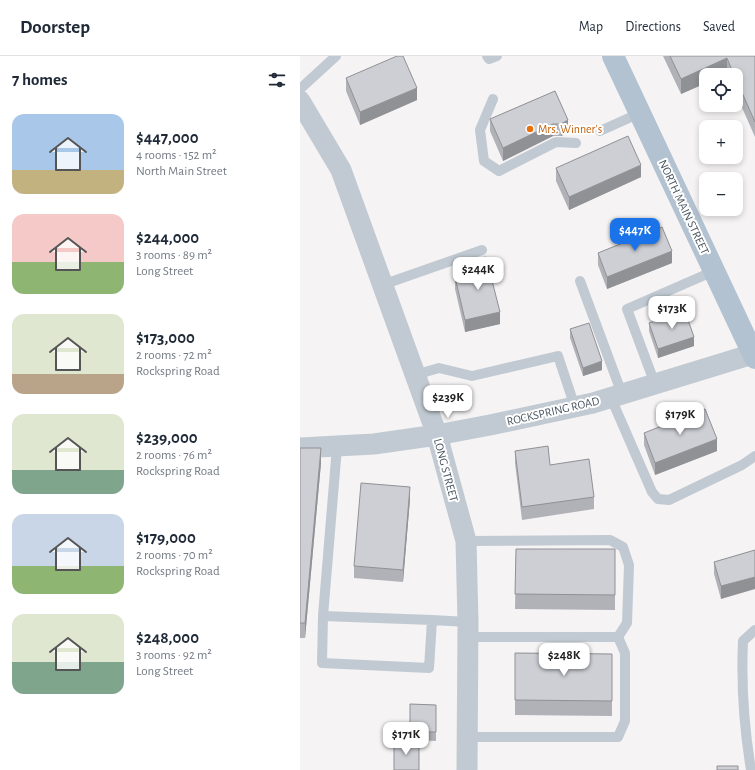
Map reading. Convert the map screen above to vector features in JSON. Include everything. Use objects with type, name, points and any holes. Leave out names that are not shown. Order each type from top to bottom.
[{"type":"main road","name":"NORTH MAIN STREET","points":[[613,56],[754,356]]},
{"type":"street","name":"LONG STREET","points":[[300,101],[341,170],[436,435],[466,541],[466,770]]},
{"type":"street","name":"ROCKSPRING ROAD","points":[[300,448],[374,444],[436,435],[575,407],[754,356]]},
{"type":"lane","points":[[300,89],[336,56]]},
{"type":"lane","points":[[487,56],[489,59],[496,56]]},
{"type":"lane","points":[[493,99],[480,130],[484,161],[499,171],[556,142],[576,143]]},
{"type":"lane","points":[[600,131],[640,113]]},
{"type":"lane","points":[[382,285],[482,250]]},
{"type":"lane","points":[[655,384],[627,309],[714,271]]},
{"type":"lane","points":[[580,281],[617,396],[652,492],[658,499],[669,500],[742,465],[755,456]]},
{"type":"lane","points":[[415,375],[439,368],[472,376],[558,356],[575,407]]},
{"type":"lane","points":[[337,447],[323,616],[322,663],[429,668],[432,620]]},
{"type":"lane","points":[[466,541],[610,540],[623,547],[629,565],[627,623],[618,637]]},
{"type":"lane","points":[[323,616],[432,620],[467,630],[618,637]]},
{"type":"lane","points":[[751,770],[746,740],[742,668],[743,641],[755,630]]},
{"type":"lane","points":[[467,737],[618,737],[625,721],[625,653],[618,637]]},
{"type":"building","points":[[397,56],[403,56],[417,88],[360,112],[346,78]]},
{"type":"building","points":[[670,56],[755,56],[755,122],[743,95],[743,68],[731,68],[727,58],[705,68],[699,68],[699,71],[681,79]]},
{"type":"building","points":[[555,91],[568,120],[561,124],[553,124],[503,148],[490,119]]},
{"type":"building","points":[[628,136],[641,165],[569,197],[556,168]]},
{"type":"building","points":[[662,227],[672,251],[607,277],[598,253]]},
{"type":"building","points":[[486,257],[500,312],[465,320],[455,277],[473,272],[470,261]]},
{"type":"building","points":[[685,311],[694,337],[658,349],[649,323]]},
{"type":"building","points":[[589,323],[602,361],[583,368],[570,329]]},
{"type":"building","points":[[705,409],[717,439],[655,463],[644,433]]},
{"type":"building","points":[[548,446],[550,465],[589,459],[594,497],[522,507],[515,451]]},
{"type":"building","points":[[300,448],[321,448],[305,623],[300,623]]},
{"type":"building","points":[[361,483],[410,487],[403,570],[354,566]]},
{"type":"building","points":[[516,549],[615,549],[615,595],[515,594]]},
{"type":"building","points":[[755,550],[755,577],[721,586],[714,562]]},
{"type":"building","points":[[515,653],[612,654],[612,701],[515,700]]},
{"type":"building","points":[[410,704],[436,705],[436,732],[410,732]]},
{"type":"building","points":[[394,741],[419,741],[419,770],[394,770]]},
{"type":"building","points":[[717,766],[738,766],[738,770],[717,770]]},
{"type":"place","name":"Mrs. Winner's","points":[[530,129]]}]
